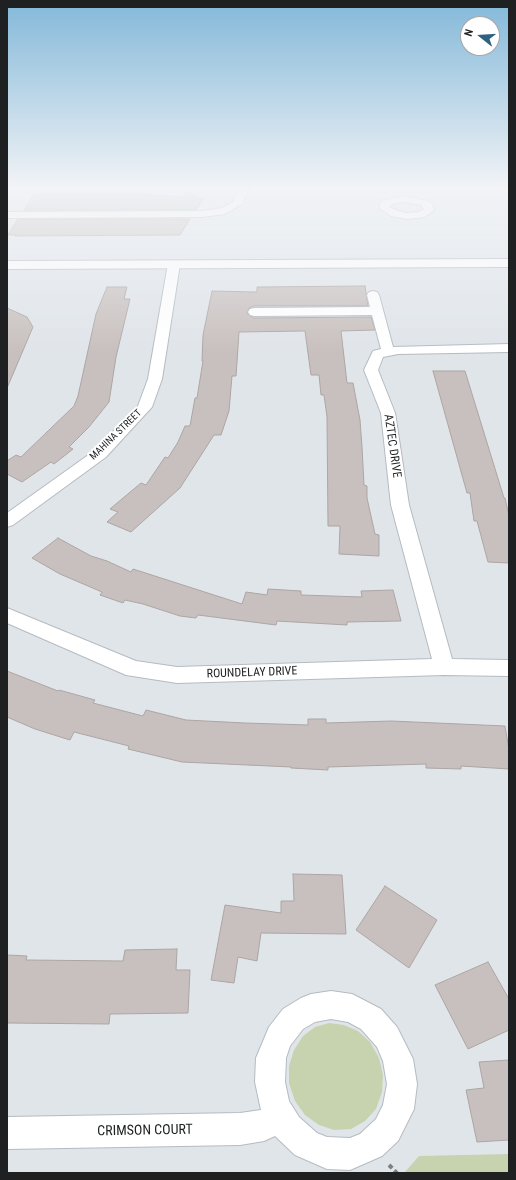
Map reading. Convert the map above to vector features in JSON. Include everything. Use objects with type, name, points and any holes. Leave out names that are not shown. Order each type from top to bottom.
[{"type":"main road","points":[[7,265],[509,263]]},
{"type":"street","name":"MAHINA STREET","points":[[7,521],[100,454],[146,407],[155,379],[174,264]]},
{"type":"street","points":[[373,295],[388,352],[398,350],[509,348]]},
{"type":"street","points":[[254,312],[378,311]]},
{"type":"street","name":"AZTEC DRIVE","points":[[388,352],[378,354],[371,370],[388,413],[400,505],[444,667]]},
{"type":"street","name":"ROUNDELAY DRIVE","points":[[7,615],[133,669],[177,675],[444,667],[509,668]]},
{"type":"street","points":[[331,1005],[352,1008],[372,1019],[387,1037],[398,1059],[402,1084],[398,1109],[387,1130],[371,1145],[350,1154],[327,1153],[306,1144],[288,1128],[282,1118],[275,1106],[270,1082],[271,1058],[279,1037],[293,1019],[311,1008],[331,1005]]},
{"type":"street","name":"CRIMSON COURT","points":[[7,1133],[240,1129],[264,1125],[282,1118]]},
{"type":"green space","points":[[329,1023],[344,1025],[358,1031],[370,1042],[379,1058],[383,1075],[382,1092],[376,1109],[365,1121],[351,1129],[334,1130],[319,1125],[305,1115],[295,1101],[289,1083],[289,1066],[294,1050],[303,1036],[315,1027]]},
{"type":"green space","points":[[509,1154],[509,1173],[404,1173],[419,1156]]},
{"type":"building","points":[[365,286],[368,306],[254,306],[249,308],[247,313],[254,318],[371,317],[375,330],[341,331],[347,383],[353,383],[360,420],[364,485],[367,486],[367,498],[375,534],[379,535],[379,556],[339,554],[340,526],[328,526],[327,417],[324,395],[321,395],[319,375],[311,375],[305,331],[239,332],[236,376],[232,376],[229,411],[221,435],[214,435],[180,488],[131,532],[107,522],[118,512],[110,509],[141,483],[146,485],[165,457],[168,458],[178,442],[185,426],[190,426],[195,398],[197,398],[203,361],[203,335],[212,291],[257,292],[257,287]]},
{"type":"building","points":[[107,287],[127,287],[124,299],[130,299],[116,357],[109,402],[89,427],[69,447],[73,449],[54,464],[51,462],[22,482],[7,474],[7,461],[16,455],[21,457],[74,406],[78,396],[96,314]]},
{"type":"building","points":[[7,308],[27,317],[33,327],[7,388]]},
{"type":"building","points":[[433,371],[465,371],[505,498],[509,516],[509,563],[488,562],[477,521],[474,521],[470,493],[467,493]]},
{"type":"building","points":[[58,538],[91,556],[107,561],[131,572],[133,569],[242,604],[246,592],[267,595],[268,589],[301,591],[301,595],[362,597],[361,591],[393,590],[401,621],[347,622],[347,625],[277,621],[276,625],[198,615],[196,618],[180,616],[143,604],[125,600],[123,603],[100,595],[102,592],[60,574],[32,558]]},
{"type":"building","points":[[7,671],[58,691],[59,690],[95,700],[93,703],[143,716],[146,710],[186,720],[245,723],[308,725],[308,719],[326,719],[326,723],[391,721],[505,726],[509,750],[509,769],[461,766],[461,769],[426,768],[426,764],[328,767],[328,770],[182,762],[128,749],[129,746],[74,732],[70,740],[35,729],[7,717]]},
{"type":"building","points":[[293,874],[342,875],[346,934],[261,933],[257,961],[238,957],[234,983],[211,980],[225,905],[281,913],[281,901],[294,901]]},
{"type":"building","points":[[385,886],[437,920],[409,968],[356,930]]},
{"type":"building","points":[[177,949],[176,970],[190,970],[188,1013],[110,1014],[109,1024],[7,1023],[7,955],[27,956],[26,960],[123,961],[125,950]]},
{"type":"building","points":[[488,962],[509,999],[509,1030],[468,1049],[435,985]]},
{"type":"building","points":[[509,1060],[509,1140],[477,1142],[466,1090],[484,1088],[479,1062]]}]
